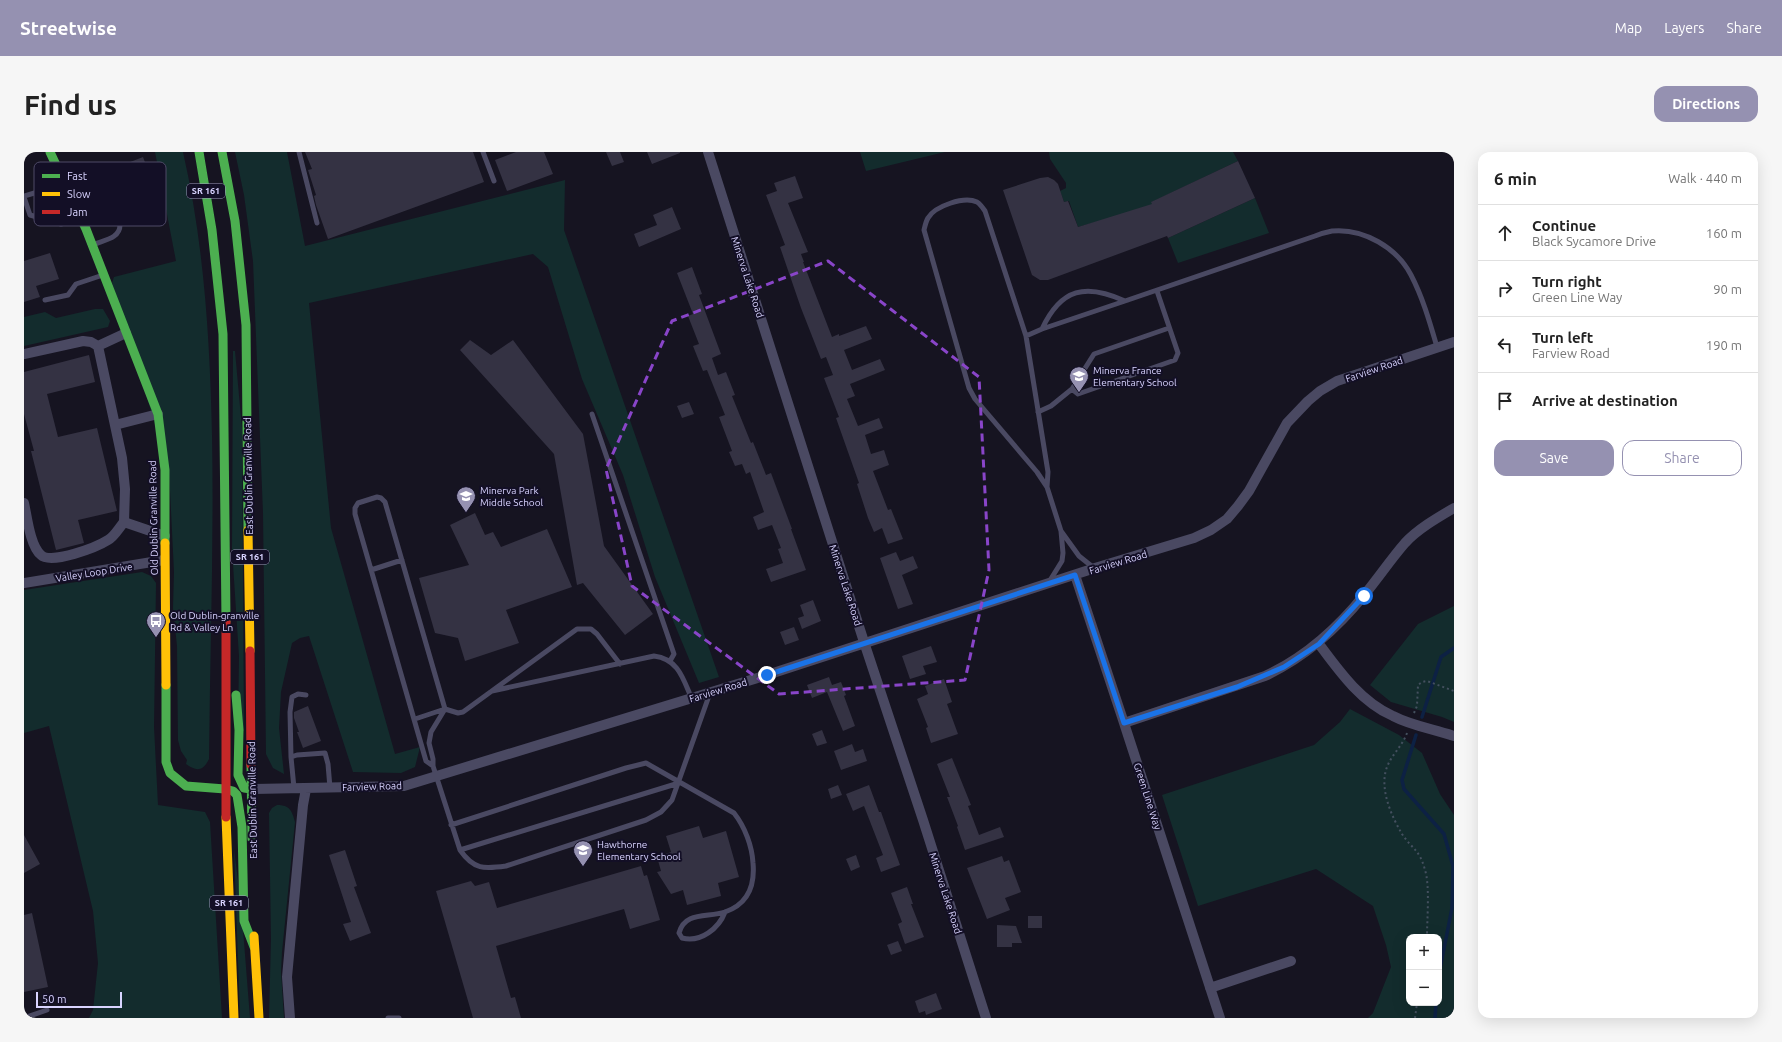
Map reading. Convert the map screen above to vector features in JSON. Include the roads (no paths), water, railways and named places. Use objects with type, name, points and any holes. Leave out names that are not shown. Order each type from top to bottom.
[{"type":"main road","name":"Old Dublin Granville Road","points":[[50,152],[55,162]]},
{"type":"main road","name":"SR 161","points":[[199,152],[212,230],[223,334],[226,548],[226,788],[234,1018]]},
{"type":"main road","name":"East Dublin Granville Road","points":[[222,152],[235,222],[246,325],[252,845]]},
{"type":"main road","name":"Old Dublin Granville Road","points":[[84,226],[158,414],[164,470],[166,762],[170,773],[186,786],[226,788]]},
{"type":"main road","points":[[226,548],[235,565]]},
{"type":"main road","points":[[235,605],[235,644]]},
{"type":"main road","points":[[236,684],[238,775],[244,788],[251,789]]},
{"type":"main road","points":[[226,788],[233,790],[237,795],[240,805],[244,882],[244,921],[254,947]]},
{"type":"main road","name":"SR 161","points":[[254,916],[254,947],[259,1018]]},
{"type":"street","name":"Minerva Lake Road","points":[[708,152],[864,642],[986,1018]]},
{"type":"street","points":[[98,346],[126,333]]},
{"type":"street","points":[[24,354],[83,341],[91,342],[98,346],[122,458],[125,489],[124,522],[109,540],[86,550],[49,559],[41,556],[33,542],[24,503]]},
{"type":"street","name":"Farview Road","points":[[251,789],[404,786],[711,692],[1094,568],[1186,540],[1210,530],[1227,519],[1249,491],[1287,423],[1314,396],[1337,381],[1454,342]]},
{"type":"street","points":[[115,425],[158,414]]},
{"type":"street","points":[[1124,723],[1265,676],[1284,667],[1319,644],[1364,596],[1405,543],[1430,522],[1454,508]]},
{"type":"street","points":[[124,522],[164,536]]},
{"type":"street","name":"Valley Loop Drive","points":[[24,583],[164,560]]},
{"type":"street","name":"Green Line Way","points":[[1075,575],[1220,1018]]},
{"type":"street","points":[[1319,644],[1346,680],[1374,705],[1391,716],[1410,724],[1454,736]]},
{"type":"street","points":[[290,1018],[286,977],[303,805],[306,789]]},
{"type":"street","points":[[1210,988],[1291,962]]},
{"type":"lane","points":[[300,152],[317,223]]},
{"type":"lane","points":[[483,152],[494,181]]},
{"type":"lane","points":[[34,193],[24,196],[30,215],[34,216]]},
{"type":"lane","points":[[1047,487],[1048,472],[1026,336],[985,211],[977,202],[967,200],[947,204],[935,210],[928,217],[924,230],[969,388],[975,399],[1037,472],[1047,487],[1060,531],[1063,553],[1062,561],[1049,583]]},
{"type":"lane","points":[[92,245],[117,235],[120,231],[120,226]]},
{"type":"lane","points":[[1026,336],[1042,329],[1332,231],[1364,235],[1381,244],[1396,255],[1411,274],[1421,297],[1437,348]]},
{"type":"lane","points":[[44,300],[68,295],[76,284],[103,275]]},
{"type":"lane","points":[[1072,389],[1078,394],[1175,360],[1178,353],[1157,290]]},
{"type":"lane","points":[[1042,329],[1049,314],[1056,305],[1064,298],[1074,294],[1086,291],[1096,291],[1106,293],[1125,302]]},
{"type":"lane","points":[[1038,412],[1051,406],[1072,389],[1094,354],[1169,328]]},
{"type":"lane","points":[[592,414],[674,654],[670,661]]},
{"type":"lane","points":[[433,766],[426,761],[355,514],[355,508],[358,503],[377,497],[382,498],[385,502],[445,709],[429,738],[433,766],[460,850],[468,861],[486,869],[506,866],[646,820],[661,812],[672,800],[711,692]]},
{"type":"lane","points":[[1060,531],[1079,556],[1094,568]]},
{"type":"lane","points":[[371,570],[402,560]]},
{"type":"lane","points":[[415,719],[445,709],[458,713],[463,712],[577,629],[591,629],[597,634],[620,664]]},
{"type":"lane","points":[[490,691],[654,656],[670,661],[680,672],[691,698]]},
{"type":"lane","points":[[294,789],[291,757],[290,712],[292,697],[298,694],[306,695]]},
{"type":"lane","points":[[291,757],[297,755],[325,753],[330,788]]},
{"type":"lane","points":[[451,825],[619,770],[646,763],[734,813],[742,823],[753,858],[754,874],[752,889],[742,901],[725,912],[704,914],[686,921],[681,926],[680,933],[682,938],[689,940],[706,935],[722,921],[725,912]]},
{"type":"lane","points":[[460,850],[679,783]]},
{"type":"lane","points":[[24,1018],[47,1010]]},
{"type":"lane","points":[[388,1018],[399,1018]]},
{"type":"waterway","points":[[1422,717],[1441,657],[1454,648]]},
{"type":"waterway","points":[[1416,735],[1402,780],[1404,789],[1444,834],[1453,866],[1452,908],[1440,970]]},
{"type":"waterway","points":[[1435,1018],[1436,1006]]},
{"type":"place","name":"Minerva France Elementary School","points":[[1079,393]]},
{"type":"place","name":"Minerva Park Middle School","points":[[466,513]]},
{"type":"place","name":"Old Dublin-granville Rd & Valley Ln","points":[[156,638]]},
{"type":"place","name":"Hawthorne Elementary School","points":[[583,867]]}]
